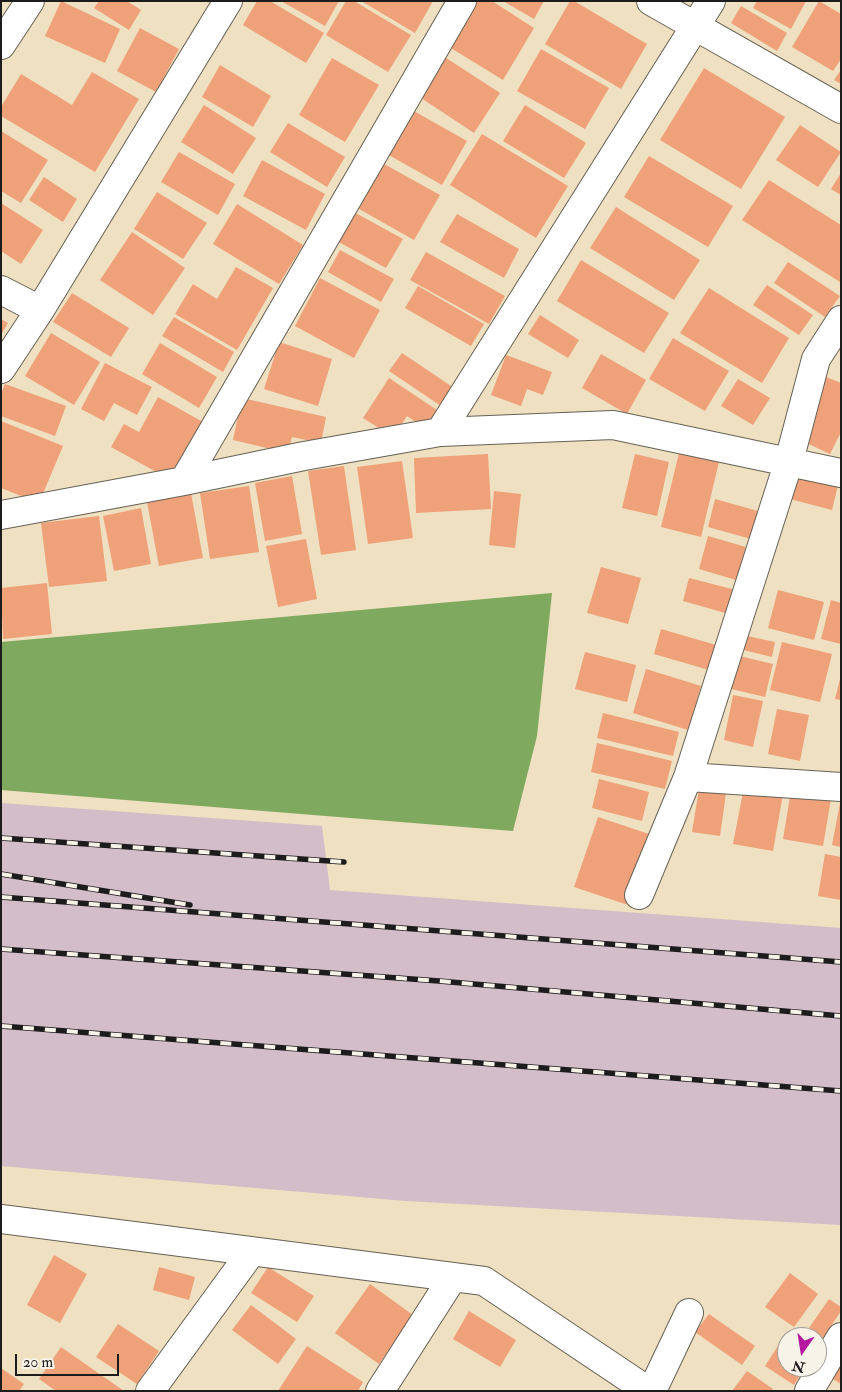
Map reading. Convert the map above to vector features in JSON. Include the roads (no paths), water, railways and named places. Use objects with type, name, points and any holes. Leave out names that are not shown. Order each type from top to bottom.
[{"type":"street","points":[[1,45],[30,1]]},
{"type":"street","points":[[1,369],[40,310],[228,1]]},
{"type":"street","points":[[184,481],[462,1]]},
{"type":"street","points":[[651,1],[841,109]]},
{"type":"street","points":[[440,432],[712,1]]},
{"type":"street","points":[[1,290],[40,310]]},
{"type":"street","points":[[639,895],[688,777],[789,461],[816,359],[841,320]]},
{"type":"street","points":[[1,515],[184,481],[304,456],[440,432],[613,425],[841,473]]},
{"type":"street","points":[[688,777],[841,787]]},
{"type":"street","points":[[1,1219],[484,1281],[648,1391]]},
{"type":"street","points":[[150,1391],[252,1251]]},
{"type":"street","points":[[380,1391],[454,1277]]},
{"type":"street","points":[[652,1391],[689,1312]]},
{"type":"street","points":[[809,1391],[841,1337]]},
{"type":"railway","points":[[1,838],[344,862]]},
{"type":"railway","points":[[1,874],[190,905]]},
{"type":"railway","points":[[1,897],[841,962]]},
{"type":"railway","points":[[1,949],[439,981],[841,1016]]},
{"type":"railway","points":[[1,1026],[841,1091]]}]
